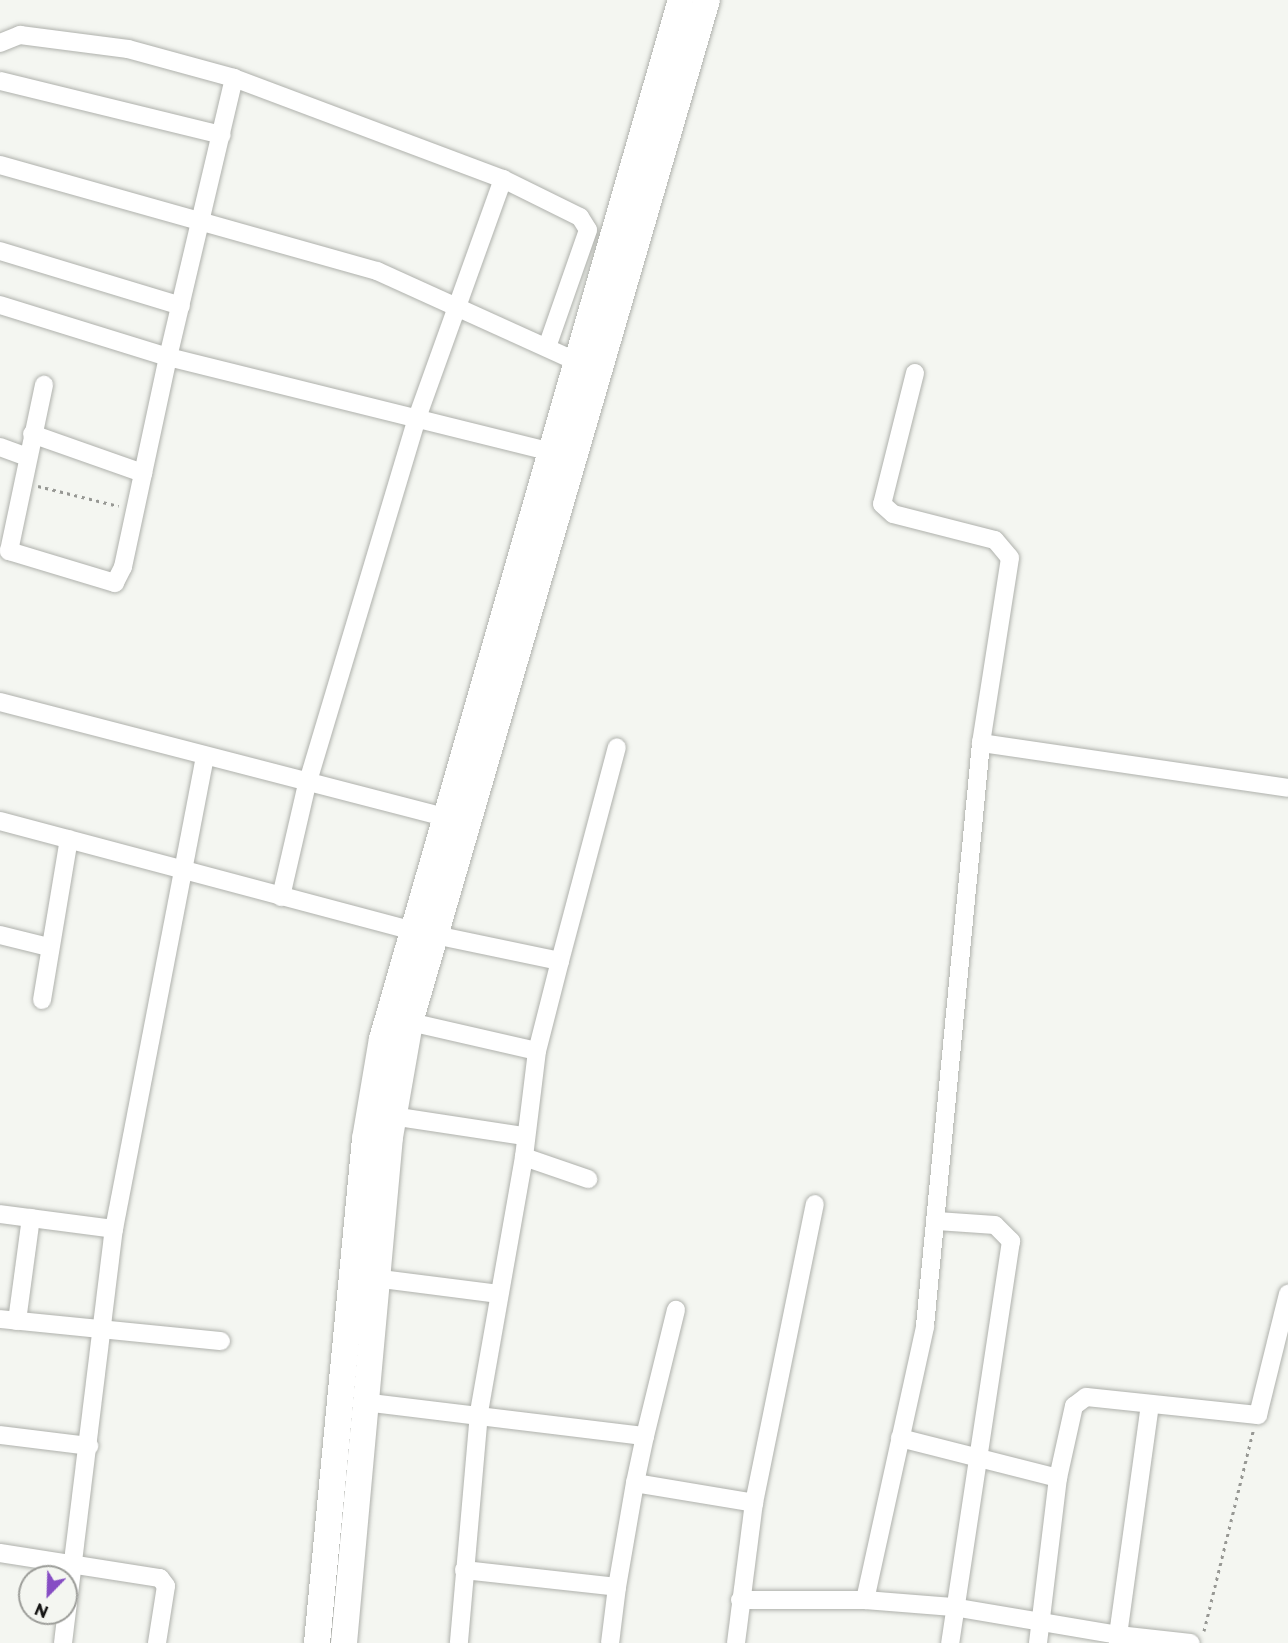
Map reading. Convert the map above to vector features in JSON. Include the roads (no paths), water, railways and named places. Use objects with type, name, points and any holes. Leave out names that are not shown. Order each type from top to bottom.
[{"type":"main road","points":[[344,1643],[363,1402],[362,1277],[365,1139],[421,932],[562,454],[578,363],[681,0]]},
{"type":"main road","points":[[317,1643],[362,1277],[410,1022],[421,932],[446,817],[707,0]]},
{"type":"street","points":[[0,43],[20,35],[102,44],[234,78],[503,179],[580,217],[588,230],[547,347]]},
{"type":"street","points":[[44,386],[21,482],[9,551],[98,583],[120,579],[168,357],[234,78]]},
{"type":"street","points":[[0,81],[221,135]]},
{"type":"street","points":[[0,165],[200,225],[377,271],[578,363]]},
{"type":"street","points":[[281,897],[307,784],[417,418],[503,179]]},
{"type":"street","points":[[0,251],[181,306]]},
{"type":"street","points":[[0,305],[168,357],[562,454]]},
{"type":"street","points":[[865,1600],[925,1326],[937,1221],[981,743],[1010,558],[995,540],[893,514],[882,504],[915,373]]},
{"type":"street","points":[[32,434],[143,473]]},
{"type":"street","points":[[0,447],[27,457]]},
{"type":"street","points":[[0,702],[307,784],[446,817]]},
{"type":"street","points":[[981,743],[1288,788]]},
{"type":"street","points":[[459,1643],[479,1413],[498,1294],[524,1156],[537,1051],[617,747]]},
{"type":"street","points":[[0,1553],[73,1565],[105,1329],[114,1229],[180,868],[205,756]]},
{"type":"street","points":[[0,821],[281,897],[421,932],[560,961]]},
{"type":"street","points":[[42,1000],[48,947],[69,839]]},
{"type":"street","points":[[0,935],[48,947]]},
{"type":"street","points":[[410,1022],[537,1051]]},
{"type":"street","points":[[392,1116],[525,1136]]},
{"type":"street","points":[[524,1156],[588,1179]]},
{"type":"street","points":[[736,1643],[754,1503],[815,1204]]},
{"type":"street","points":[[0,1214],[114,1229]]},
{"type":"street","points":[[31,1218],[9,1320],[221,1341]]},
{"type":"street","points":[[937,1221],[995,1225],[1011,1241],[953,1607],[950,1643]]},
{"type":"street","points":[[362,1277],[498,1294]]},
{"type":"street","points":[[1038,1643],[1058,1478],[1078,1400],[1150,1404],[1258,1415],[1288,1294]]},
{"type":"street","points":[[610,1643],[635,1483],[676,1310]]},
{"type":"street","points":[[363,1402],[479,1413],[645,1436]]},
{"type":"street","points":[[1118,1639],[1150,1404]]},
{"type":"street","points":[[0,1435],[89,1446]]},
{"type":"street","points":[[900,1438],[1058,1478]]},
{"type":"street","points":[[635,1483],[754,1503]]},
{"type":"street","points":[[78,1566],[165,1581],[157,1643]]},
{"type":"street","points":[[465,1570],[617,1587]]},
{"type":"street","points":[[740,1600],[865,1600],[953,1607],[1040,1622],[1118,1639],[1191,1643]]},
{"type":"street","points":[[63,1643],[65,1625]]}]
